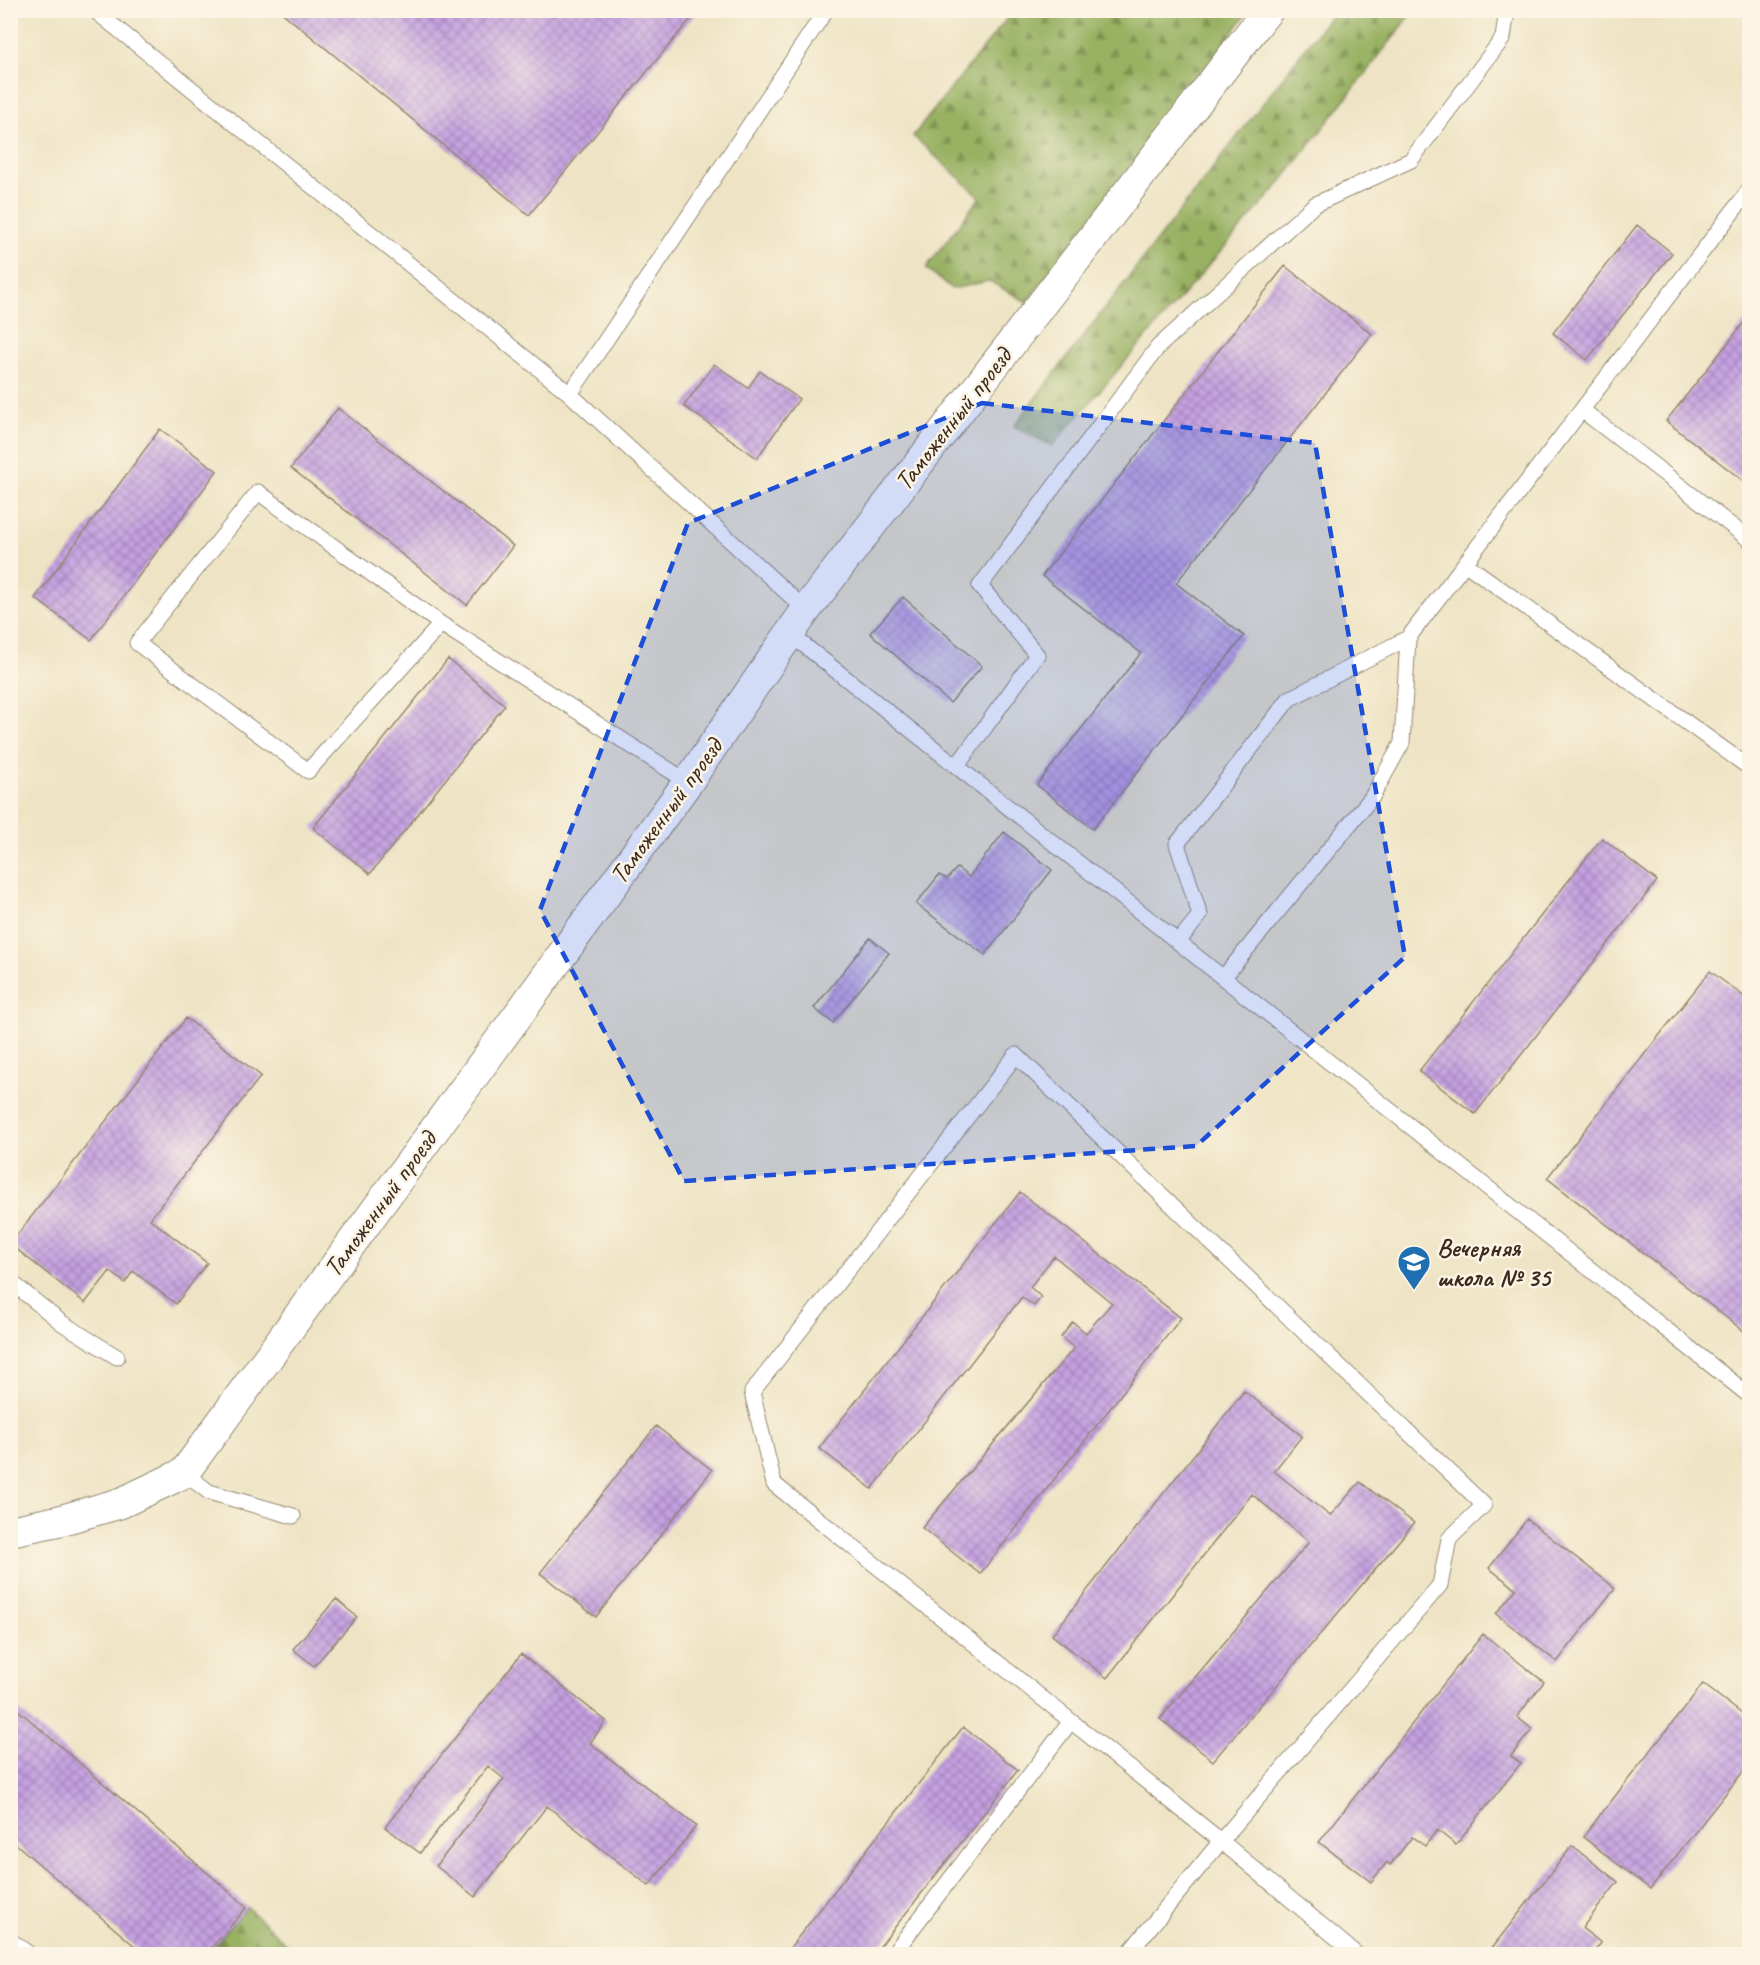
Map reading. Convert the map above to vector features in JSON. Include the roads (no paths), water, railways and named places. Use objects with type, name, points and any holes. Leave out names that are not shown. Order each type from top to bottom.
[{"type":"street","name":"Таможенный проезд","points":[[10,1531],[58,1521],[121,1503],[184,1473],[688,782],[798,622],[1268,10]]},
{"type":"lane","points":[[94,10],[570,394],[798,622],[957,766],[1749,1396]]},
{"type":"lane","points":[[570,394],[826,10]]},
{"type":"lane","points":[[957,766],[1037,655],[980,586],[1158,347],[1314,205],[1411,160],[1503,38],[1507,10]]},
{"type":"lane","points":[[1178,942],[1200,915],[1177,844],[1289,699],[1408,638],[1749,189]]},
{"type":"lane","points":[[1582,410],[1749,540]]},
{"type":"lane","points":[[441,624],[308,771],[138,643],[258,492],[441,624],[688,782]]},
{"type":"lane","points":[[1466,564],[1749,768]]},
{"type":"lane","points":[[1223,978],[1372,797],[1402,743],[1408,638]]},
{"type":"lane","points":[[1128,1954],[1221,1841],[1440,1585],[1449,1539],[1484,1505],[1016,1055],[753,1392],[774,1484],[1221,1841],[1356,1954]]},
{"type":"lane","points":[[10,1281],[62,1323],[117,1357]]},
{"type":"lane","points":[[184,1473],[209,1492],[293,1516]]},
{"type":"lane","points":[[893,1954],[1071,1721]]},
{"type":"lane","points":[[10,1940],[29,1954]]},
{"type":"place","name":"Вечерняя школа № 35","points":[[1414,1291]]}]
